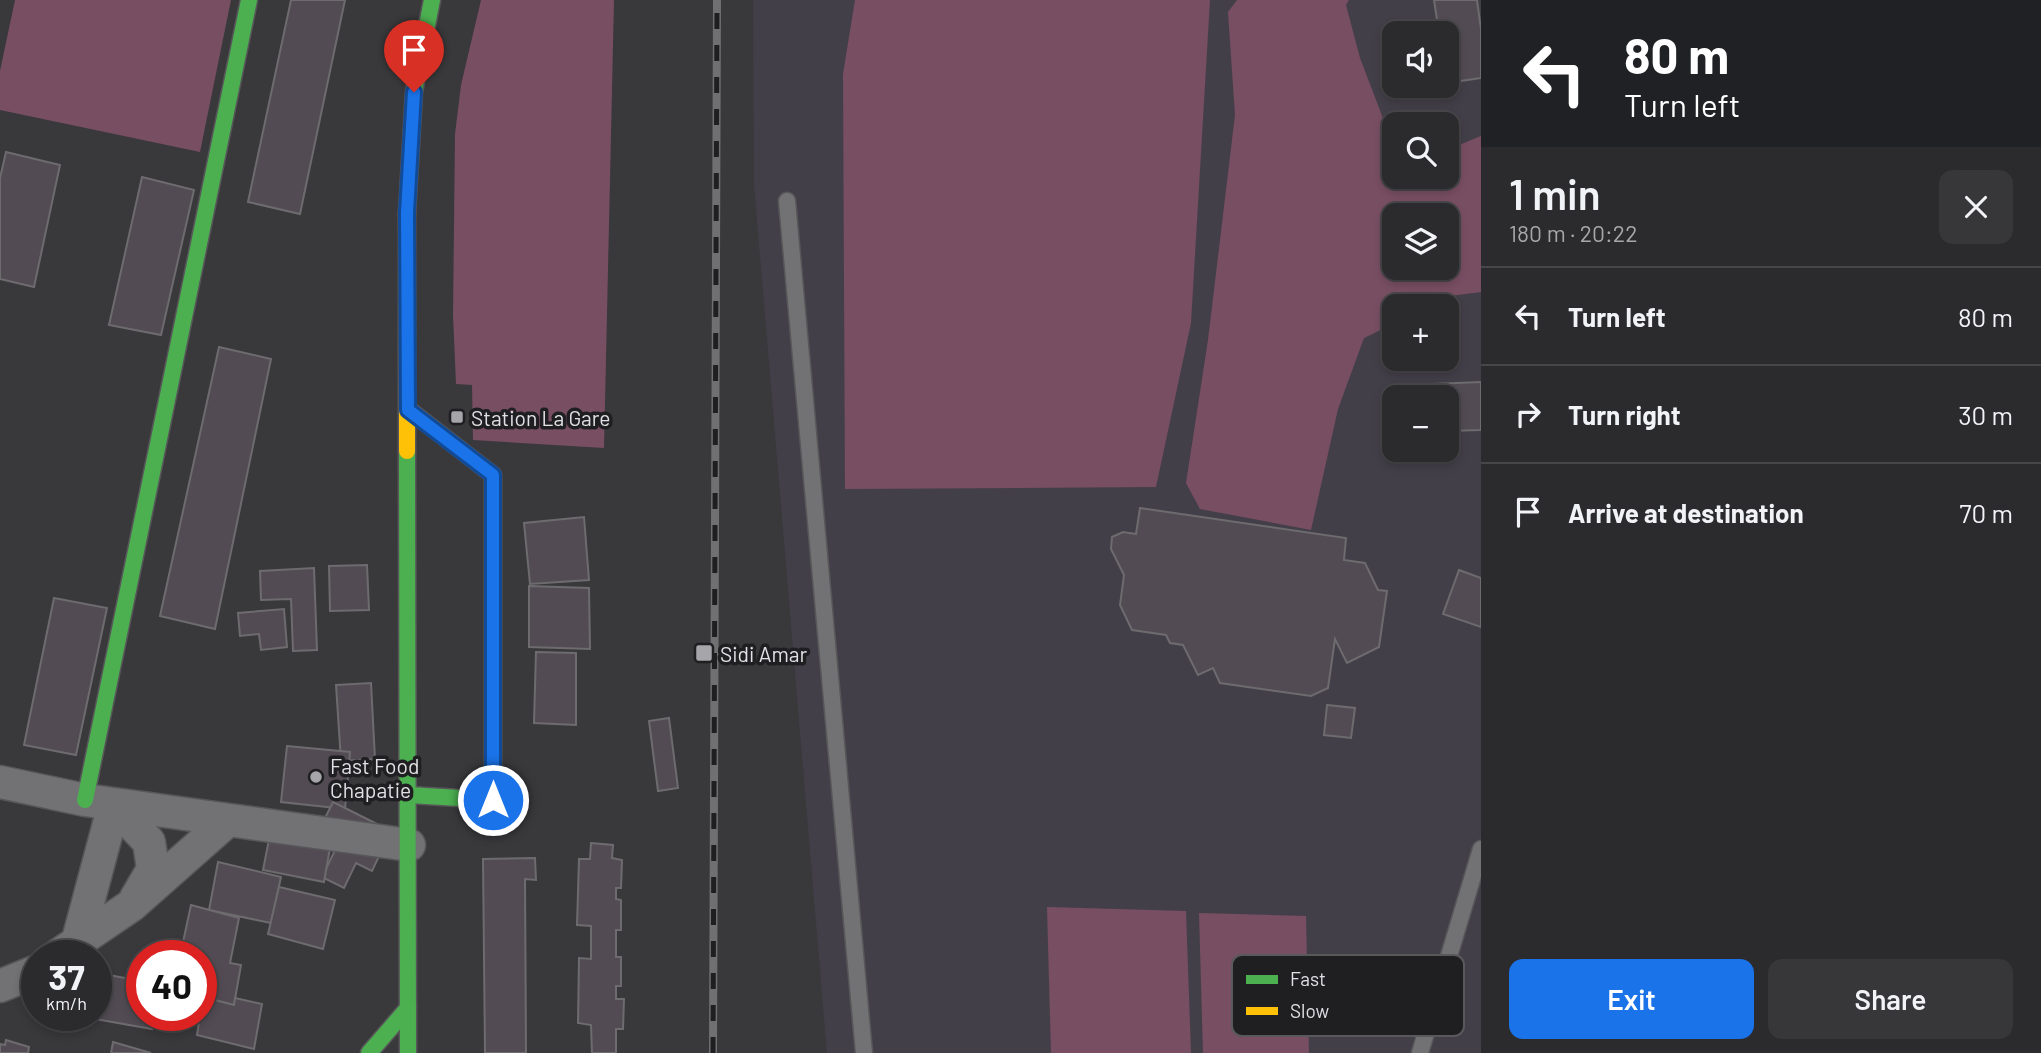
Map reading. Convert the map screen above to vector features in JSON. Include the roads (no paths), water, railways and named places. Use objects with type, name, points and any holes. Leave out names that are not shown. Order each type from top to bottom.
[{"type":"street","points":[[70,940],[100,802],[249,0]]},
{"type":"street","points":[[408,1053],[407,212],[414,92],[432,0]]},
{"type":"street","points":[[408,410],[493,475],[481,526],[484,694],[493,800],[409,795]]},
{"type":"street","points":[[0,782],[100,802],[409,845]]},
{"type":"street","points":[[100,802],[149,842],[153,869],[132,905]]},
{"type":"street","points":[[80,940],[132,905],[227,821]]},
{"type":"street","points":[[0,986],[21,977]]},
{"type":"street","points":[[369,1053],[408,1008]]},
{"type":"lane","points":[[787,201],[864,1053]]},
{"type":"lane","points":[[1449,955],[1481,849]]},
{"type":"lane","points":[[1420,1053],[1425,1036]]},
{"type":"railway","points":[[713,1053],[717,0]]},
{"type":"place","name":"Station La Gare","points":[[457,417]]},
{"type":"place","name":"Sidi Amar","points":[[704,653]]},
{"type":"place","name":"Fast Food Chapatie","points":[[316,777]]}]
